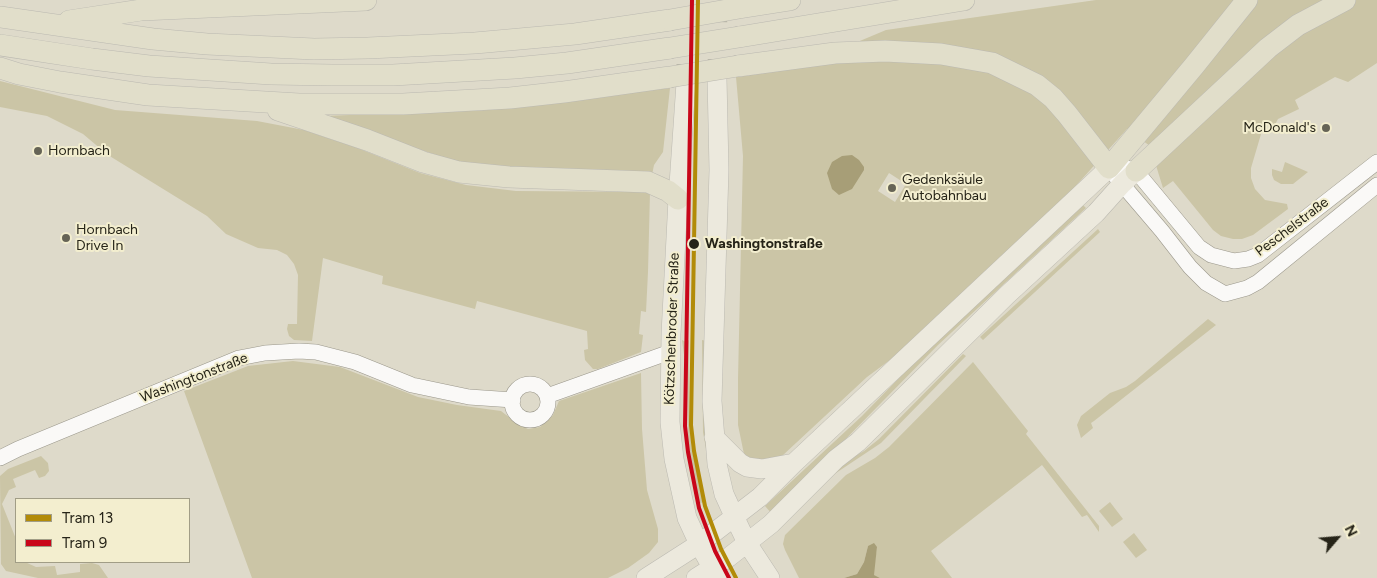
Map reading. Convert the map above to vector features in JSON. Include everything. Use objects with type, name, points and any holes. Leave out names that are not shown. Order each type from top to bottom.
[{"type":"highway","points":[[46,24],[141,10],[366,0]]},
{"type":"highway","points":[[0,45],[149,66],[332,76],[428,74],[567,63],[964,0]]},
{"type":"highway","points":[[1122,174],[1194,66],[1247,0]]},
{"type":"highway","points":[[1122,174],[1268,48],[1298,25],[1345,0]]},
{"type":"highway","points":[[0,17],[144,38],[206,44],[260,47],[359,48],[458,44],[566,35],[782,1]]},
{"type":"highway","points":[[0,68],[18,74],[60,82],[148,95],[247,102],[351,105],[457,102],[678,80],[738,66],[835,53],[885,51],[941,54],[992,63],[1037,85],[1053,98],[1122,174]]},
{"type":"highway","points":[[247,102],[303,118],[368,140],[423,162],[459,172],[509,177],[648,182],[678,198]]},
{"type":"main road","points":[[717,78],[719,163],[712,401],[716,464],[724,494],[735,518],[747,543],[770,578]]},
{"type":"main road","name":"Kötzschenbroder Straße","points":[[678,80],[678,198],[670,352],[670,422],[674,460],[687,518],[699,544],[709,575]]},
{"type":"main road","points":[[646,578],[699,544],[760,497],[794,463],[1122,174]]},
{"type":"main road","points":[[709,575],[771,524],[836,459],[858,442],[994,308],[1096,213],[1122,174]]},
{"type":"main road","points":[[714,438],[747,467],[762,469],[794,463]]},
{"type":"street","name":"Peschelstraße","points":[[1122,174],[1199,247],[1212,256],[1234,261],[1258,255],[1377,162]]},
{"type":"street","name":"Peschelstraße","points":[[1122,174],[1190,267],[1206,283],[1225,294],[1237,292],[1258,282],[1377,185]]},
{"type":"street","name":"Washingtonstraße","points":[[0,458],[240,358],[265,353],[316,352],[355,362],[412,385],[469,397],[512,400]]},
{"type":"street","points":[[547,396],[670,352]]},
{"type":"street","points":[[530,384],[541,387],[547,396],[548,407],[542,416],[532,420],[522,418],[514,410],[512,400],[517,390],[530,384]]},
{"type":"shaded area","points":[[1096,0],[1377,0],[1377,63],[1348,82],[1335,77],[1295,100],[1299,109],[1278,119],[1273,128],[1264,124],[1251,168],[1251,178],[1255,189],[1265,200],[1287,204],[1288,209],[1253,235],[1242,239],[1221,236],[1213,230],[1173,181],[1163,188],[1150,146],[1127,129],[1046,219],[913,343],[867,377],[782,456],[771,461],[745,459],[738,425],[743,156],[736,77],[793,69],[886,30]],"holes":[[[889,173],[906,184],[895,202],[878,191]]]},
{"type":"shaded area","points":[[0,81],[115,110],[257,121],[304,130],[355,147],[420,173],[466,185],[516,191],[650,192],[646,312],[641,311],[639,334],[643,335],[641,352],[598,369],[593,369],[585,360],[584,350],[588,349],[587,331],[477,301],[475,309],[382,284],[383,276],[323,258],[312,341],[294,340],[289,336],[287,329],[288,324],[297,324],[298,275],[294,264],[287,255],[277,250],[258,248],[226,234],[207,216],[108,155],[83,134],[47,116],[0,107]]},
{"type":"shaded area","points":[[670,88],[663,152],[654,165],[652,175],[465,165],[322,116],[487,110]]},
{"type":"shaded area","points":[[852,155],[859,160],[864,170],[852,189],[839,195],[832,189],[827,173],[832,162],[842,156]]},
{"type":"shaded area","points":[[1285,162],[1308,172],[1293,184],[1281,184],[1274,180],[1272,169],[1282,172]]},
{"type":"shaded area","points":[[1081,203],[1086,208],[938,345],[772,514],[765,506],[862,416],[935,341]]},
{"type":"shaded area","points":[[1098,229],[1100,232],[983,340],[980,337]]},
{"type":"shaded area","points":[[1208,319],[1216,325],[1091,423],[1093,428],[1081,438],[1077,425],[1081,416],[1110,393],[1126,387],[1135,381]]},
{"type":"shaded area","points":[[682,340],[686,342],[689,340],[689,411],[692,450],[703,502],[699,504],[688,444],[687,377]]},
{"type":"shaded area","points":[[702,340],[707,341],[718,491],[714,494],[703,432]]},
{"type":"shaded area","points":[[963,354],[966,356],[881,443],[833,475],[848,460],[864,451],[879,439]]},
{"type":"shaded area","points":[[293,361],[340,367],[418,397],[501,411],[528,429],[540,427],[547,421],[553,415],[559,401],[641,373],[642,429],[647,490],[658,529],[658,542],[649,553],[628,568],[608,578],[252,578],[184,391],[248,366]]},
{"type":"shaded area","points":[[973,362],[1028,431],[1026,434],[1099,526],[1099,532],[1087,515],[1082,517],[1042,465],[931,551],[952,578],[880,578],[873,575],[877,547],[868,546],[864,562],[857,574],[844,578],[799,578],[783,544],[785,535],[846,475],[875,458],[889,447]]},
{"type":"shaded area","points":[[41,456],[48,463],[49,471],[45,476],[39,478],[35,470],[13,479],[16,487],[9,490],[2,504],[15,536],[15,563],[27,563],[36,567],[55,566],[57,575],[80,572],[80,564],[92,563],[99,565],[108,578],[38,578],[6,571],[1,564],[0,476],[8,469]]},
{"type":"shaded area","points":[[1110,502],[1123,519],[1112,527],[1099,511]]},
{"type":"shaded area","points":[[1134,533],[1147,550],[1136,558],[1123,542]]},
{"type":"shaded area","points":[[874,543],[877,547],[874,575],[880,578],[844,578],[857,574],[864,562],[868,546]]},
{"type":"tunnel","points":[[686,0],[686,83]]},
{"type":"tunnel","points":[[717,78],[718,0]]},
{"type":"tram line","name":"9","points":[[692,0],[685,426],[699,508],[715,551],[729,578]]},
{"type":"tram line","name":"13","points":[[698,0],[691,425],[705,506],[721,549],[736,578]]},
{"type":"place","name":"McDonald's","points":[[1326,128]]},
{"type":"place","name":"Hornbach","points":[[38,151]]},
{"type":"place","name":"Gedenksäule Autobahnbau","points":[[892,188]]},
{"type":"place","name":"Hornbach Drive In","points":[[66,238]]},
{"type":"place","name":"Washingtonstraße","points":[[694,244]]}]
